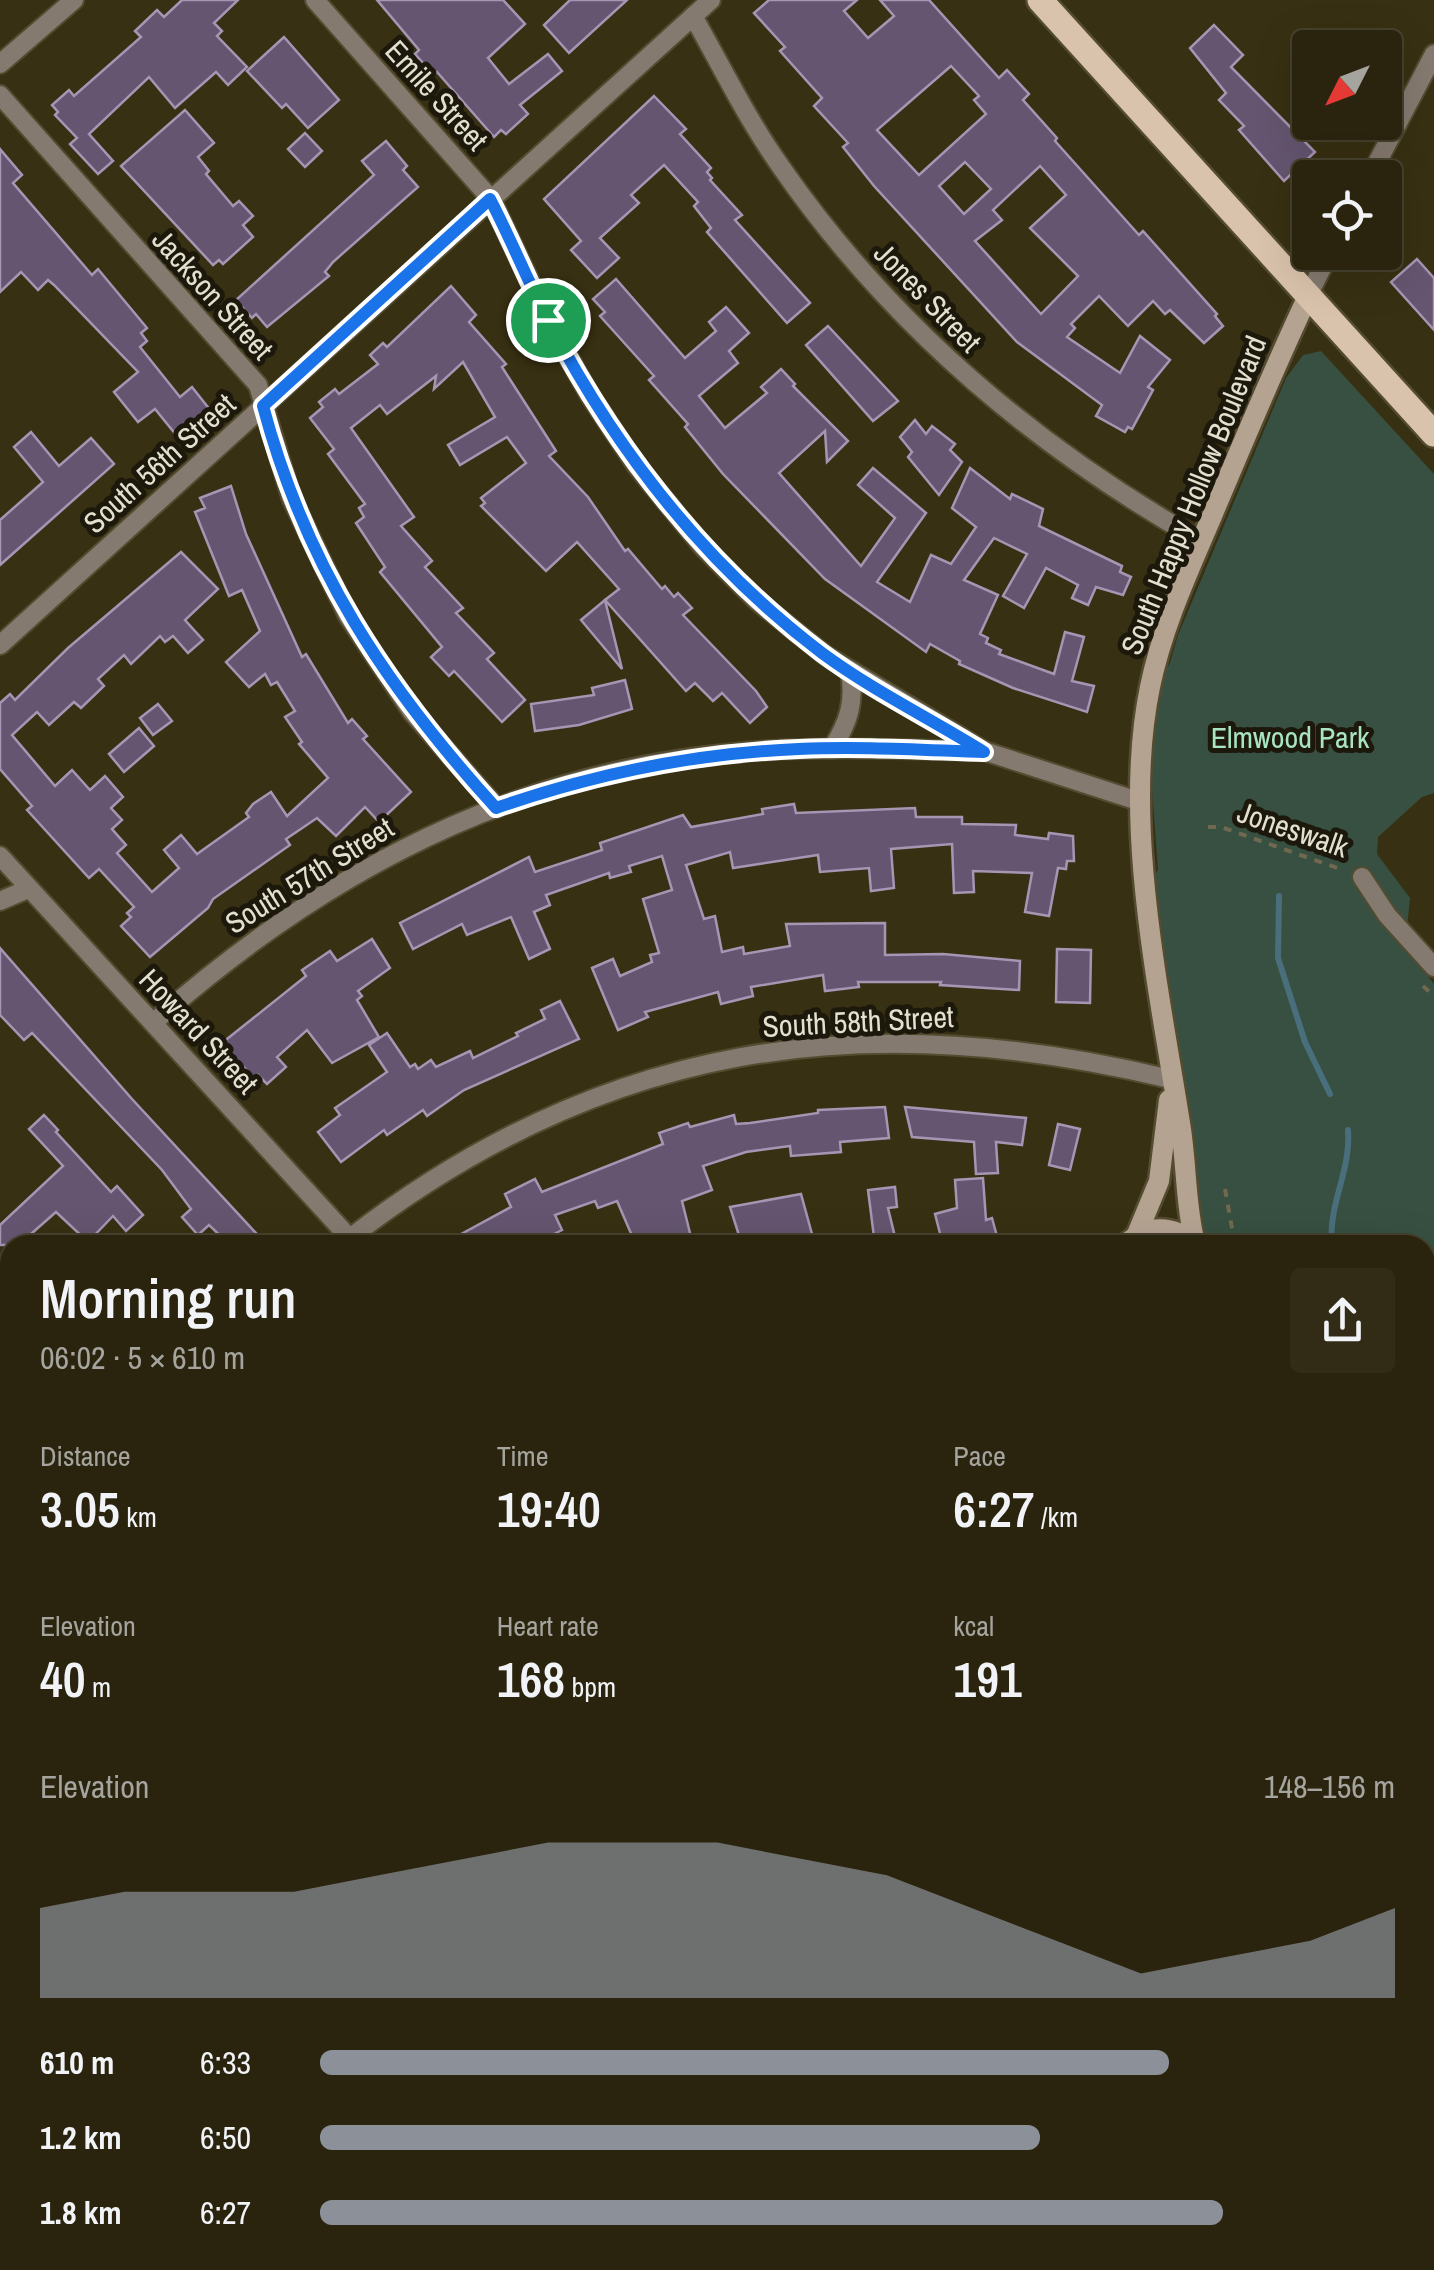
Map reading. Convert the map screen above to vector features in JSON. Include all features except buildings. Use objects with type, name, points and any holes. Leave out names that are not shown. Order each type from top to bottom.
[{"type":"main road","points":[[1040,0],[1434,434]]},
{"type":"street","points":[[0,64],[74,0]]},
{"type":"street","name":"Emile Street","points":[[315,0],[490,199],[548,320],[589,394],[636,465],[704,548],[756,600],[850,670],[984,752]]},
{"type":"street","name":"South 56th Street","points":[[0,645],[711,0]]},
{"type":"street","name":"Jones Street","points":[[693,16],[737,99],[781,168],[912,325],[978,388],[1047,444],[1117,492],[1201,541]]},
{"type":"street","points":[[1379,160],[1434,54]]},
{"type":"street","name":"Jackson Street","points":[[0,94],[258,385],[291,498],[348,616],[412,712],[496,808]]},
{"type":"street","points":[[1410,101],[1434,94]]},
{"type":"street","points":[[1309,294],[1321,270]]},
{"type":"street","name":"South Happy Hollow Boulevard","points":[[1193,1235],[1142,844],[1141,744],[1151,682],[1169,621],[1309,294]]},
{"type":"street","points":[[832,749],[848,723],[854,699],[850,670]]},
{"type":"street","name":"South 57th Street","points":[[154,1022],[258,936],[354,873],[426,836],[496,808],[584,780],[722,755],[832,749],[984,752]]},
{"type":"street","points":[[984,752],[1141,802]]},
{"type":"street","name":"Howard Street","points":[[0,856],[347,1235]]},
{"type":"street","points":[[1362,877],[1387,915],[1434,967]]},
{"type":"street","points":[[0,901],[28,888]]},
{"type":"street","name":"South 58th Street","points":[[361,1235],[425,1182],[554,1112],[630,1084],[754,1053],[858,1043],[966,1043],[1081,1058],[1170,1078]]},
{"type":"street","name":"South Happy Hollow Boulevard","points":[[1133,1235],[1159,1181],[1170,1078]]},
{"type":"street","points":[[1148,1235],[1168,1229],[1179,1235]]},
{"type":"path","name":"Joneswalk","points":[[1208,827],[1221,826],[1277,844],[1362,877]]},
{"type":"path","points":[[1225,1189],[1233,1235]]},
{"type":"green space","name":"Elmwood Park","points":[[1321,351],[1434,474],[1434,793],[1422,797],[1378,837],[1377,854],[1410,898],[1405,947],[1434,984],[1434,1235],[1206,1235],[1197,1219],[1195,1140],[1190,1134],[1151,885],[1158,869],[1149,751],[1154,689],[1170,663],[1178,635],[1286,378],[1303,355]]},
{"type":"waterway","points":[[1279,896],[1278,958],[1305,1042],[1330,1094]]},
{"type":"waterway","points":[[1332,1235],[1348,1130]]},
{"type":"waterway","points":[[0,2186],[0,2191]]},
{"type":"route","points":[[490,199],[548,320],[589,394],[636,465],[704,548],[756,600],[825,656],[984,752],[800,748],[722,755],[603,775],[496,808],[412,712],[348,616],[291,498],[263,406],[490,199]]}]
